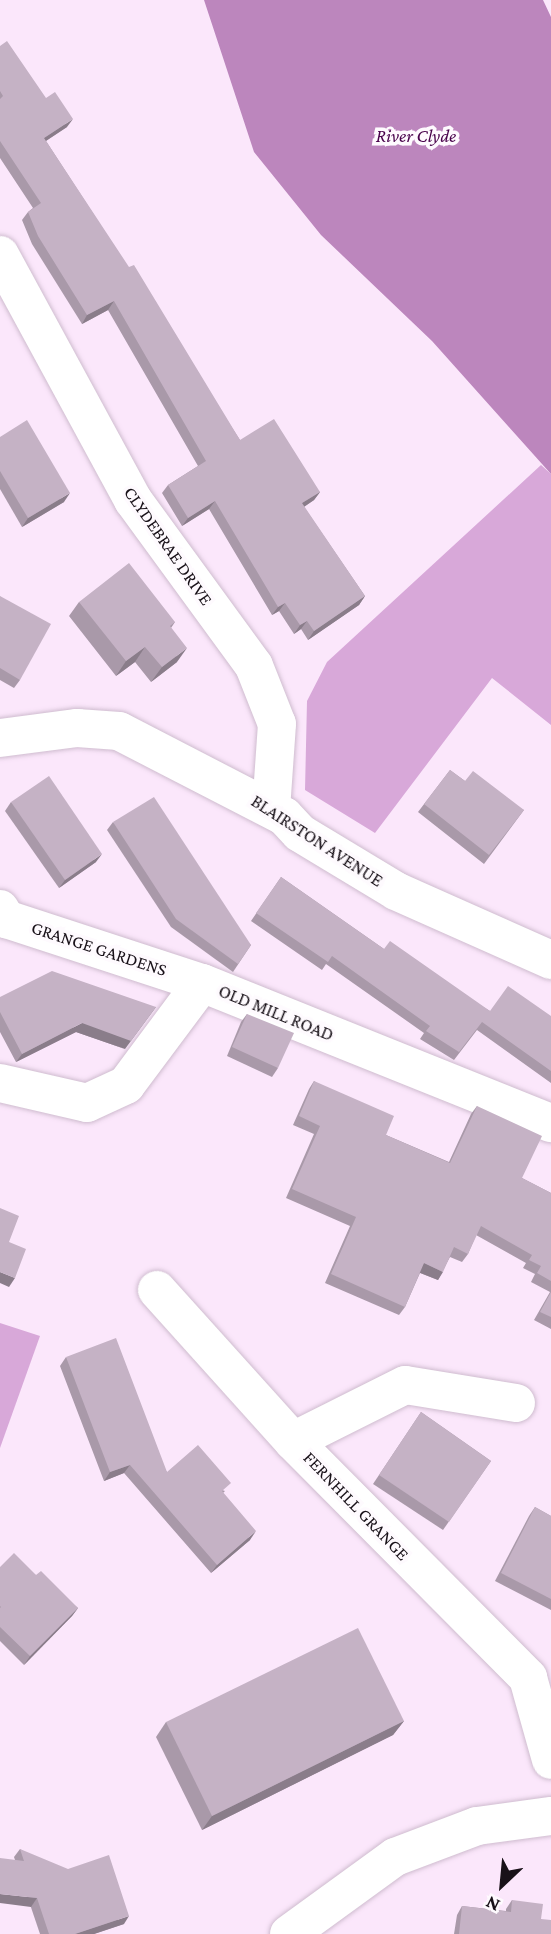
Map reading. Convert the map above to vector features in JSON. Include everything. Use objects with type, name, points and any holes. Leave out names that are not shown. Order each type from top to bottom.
[{"type":"street","name":"CLYDEBRAE DRIVE","points":[[0,255],[133,500],[254,666],[277,724],[271,809]]},
{"type":"street","name":"BLAIRSTON AVENUE","points":[[0,738],[77,728],[118,731],[271,809],[396,891],[551,960]]},
{"type":"street","name":"GRANGE GARDENS","points":[[0,909],[6,919],[202,983]]},
{"type":"street","name":"OLD MILL ROAD","points":[[0,1083],[87,1102],[127,1085],[202,983],[551,1123]]},
{"type":"street","points":[[157,1290],[293,1441]]},
{"type":"street","name":"FERNHILL GRANGE","points":[[516,1403],[405,1385],[293,1441],[528,1678],[551,1760]]},
{"type":"street","points":[[289,1934],[395,1857],[477,1826],[551,1816]]},
{"type":"shaded area","points":[[541,465],[551,474],[551,725],[492,678],[375,833],[305,790],[307,701],[327,662]]},
{"type":"shaded area","points":[[0,1323],[40,1336],[0,1448]]},
{"type":"water","name":"River Clyde","points":[[204,0],[543,0],[551,17],[551,474],[432,341],[321,235],[254,152]]},
{"type":"building","points":[[7,41],[46,98],[55,92],[73,119],[44,138],[129,267],[134,265],[240,440],[274,419],[320,492],[302,503],[365,596],[314,631],[307,621],[300,625],[285,603],[278,607],[215,501],[188,518],[168,485],[206,461],[114,301],[87,315],[38,236],[28,212],[41,203],[0,141],[0,99],[3,96],[0,91],[0,46]]},
{"type":"building","points":[[27,420],[70,493],[28,518],[0,471],[0,437]]},
{"type":"building","points":[[129,563],[175,622],[170,626],[187,648],[162,667],[145,647],[126,661],[79,602]]},
{"type":"building","points":[[0,596],[51,624],[20,680],[0,668]]},
{"type":"building","points":[[450,770],[465,781],[473,771],[524,810],[489,855],[424,804]]},
{"type":"building","points":[[49,776],[102,854],[65,880],[11,802]]},
{"type":"building","points":[[154,797],[251,945],[238,964],[176,919],[113,822]]},
{"type":"building","points":[[281,877],[384,949],[390,941],[490,1011],[508,986],[551,1016],[551,1071],[482,1022],[459,1052],[426,1031],[430,1026],[332,956],[328,962],[256,913]]},
{"type":"building","points":[[52,971],[156,1007],[131,1041],[82,1023],[22,1054],[0,1012],[0,997]]},
{"type":"building","points":[[247,1014],[294,1033],[278,1068],[232,1047]]},
{"type":"building","points":[[314,1081],[394,1116],[386,1135],[450,1163],[477,1106],[542,1136],[522,1178],[551,1193],[551,1281],[537,1273],[541,1266],[529,1260],[532,1255],[481,1226],[468,1254],[454,1247],[443,1272],[424,1263],[405,1307],[331,1274],[356,1217],[292,1189],[320,1126],[299,1116]]},
{"type":"building","points":[[0,1208],[19,1216],[9,1242],[26,1249],[15,1278],[0,1272]]},
{"type":"building","points":[[551,1292],[551,1317],[540,1312]]},
{"type":"building","points":[[116,1338],[167,1472],[198,1445],[231,1483],[222,1491],[256,1531],[217,1565],[130,1465],[110,1472],[66,1357]]},
{"type":"building","points":[[421,1412],[491,1461],[449,1522],[379,1475]]},
{"type":"building","points":[[535,1507],[551,1516],[551,1599],[501,1573]]},
{"type":"building","points":[[14,1553],[36,1575],[41,1571],[78,1608],[30,1656],[0,1627],[0,1567]]},
{"type":"building","points":[[358,1628],[404,1721],[212,1816],[166,1722]]},
{"type":"building","points":[[20,1849],[68,1869],[109,1855],[129,1916],[75,1934],[49,1934],[37,1898],[0,1894],[0,1858],[24,1861]]},
{"type":"building","points":[[512,1900],[543,1904],[541,1919],[551,1920],[551,1934],[459,1934],[462,1906],[511,1912]]}]
